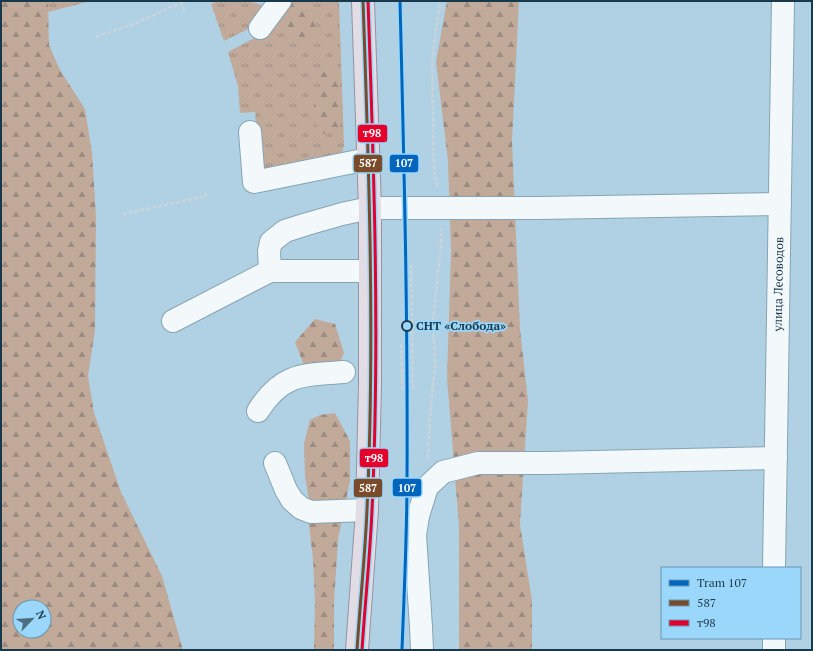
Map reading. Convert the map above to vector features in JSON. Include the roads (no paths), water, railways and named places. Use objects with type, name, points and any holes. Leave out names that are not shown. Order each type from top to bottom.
[{"type":"main road","points":[[357,650],[367,510],[370,383],[370,208],[363,1]]},
{"type":"street","points":[[260,28],[280,1]]},
{"type":"street","name":"улица Лесоводов","points":[[774,567],[783,1]]},
{"type":"street","points":[[250,132],[254,182],[368,159]]},
{"type":"street","points":[[270,271],[269,251],[271,242],[285,231],[328,218],[370,208],[441,209],[780,204]]},
{"type":"street","points":[[173,321],[270,271],[370,271]]},
{"type":"street","points":[[258,411],[266,398],[278,386],[302,375],[344,372]]},
{"type":"street","points":[[422,650],[422,627],[415,536],[418,516],[427,486],[444,472],[478,463],[776,458]]},
{"type":"street","points":[[275,463],[286,490],[292,500],[301,508],[311,512],[367,510]]},
{"type":"street","points":[[774,639],[774,650]]},
{"type":"tram line","name":"107","points":[[400,1],[407,361],[406,523],[402,650]]},
{"type":"place","name":"СНТ «Слобода»","points":[[407,326]]}]
